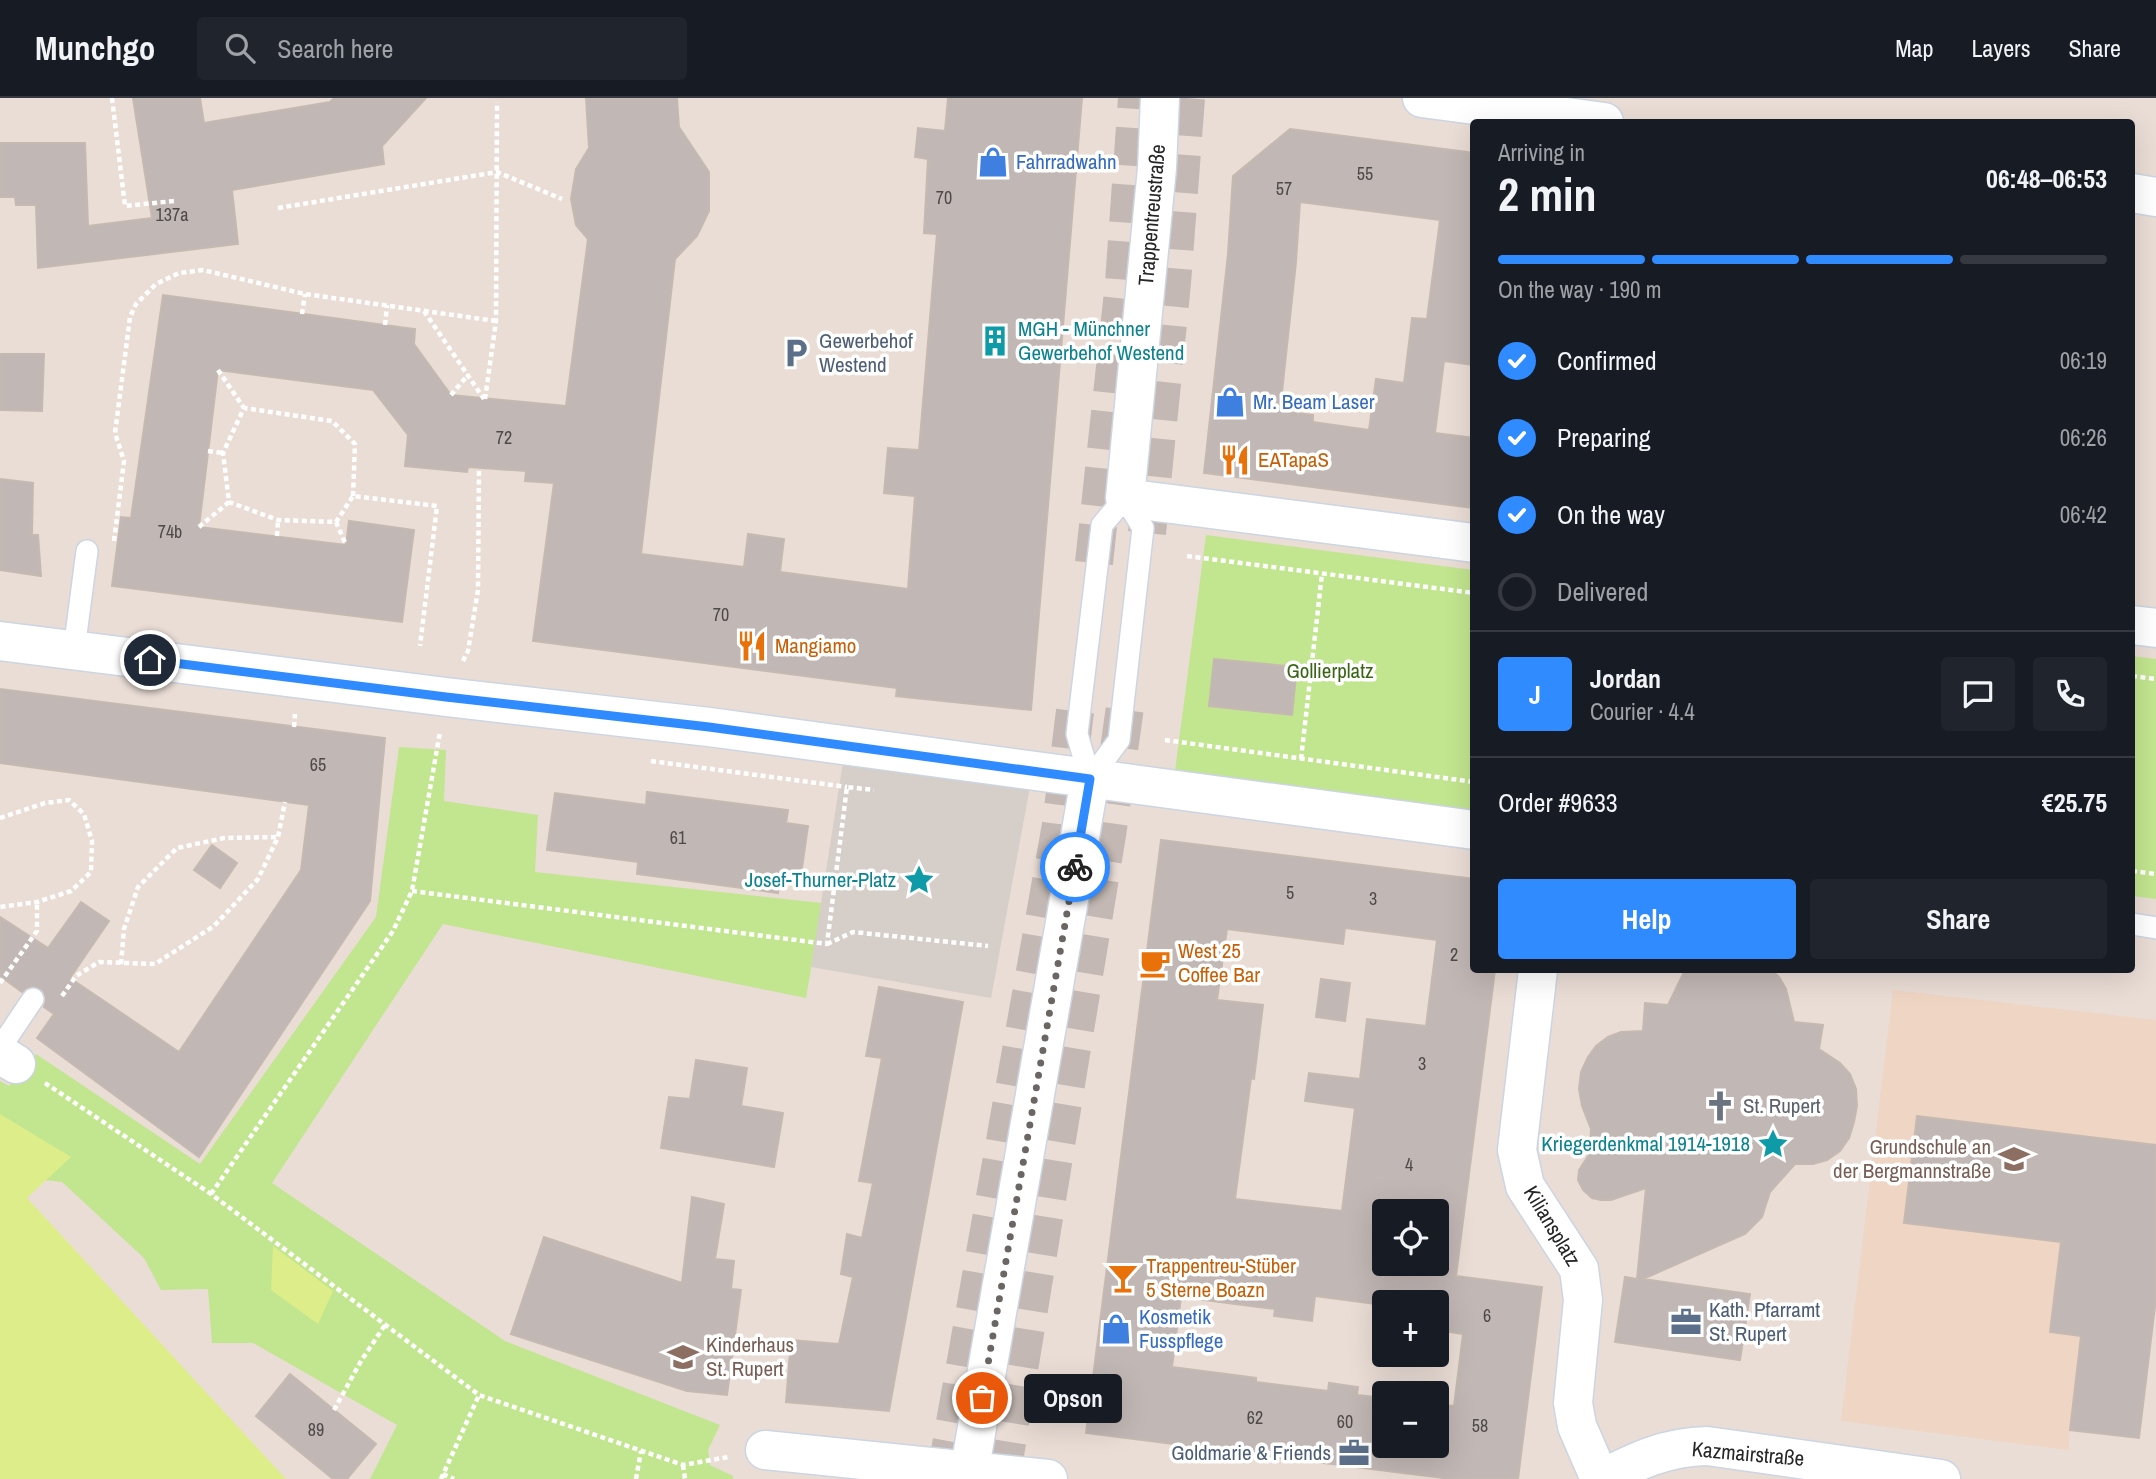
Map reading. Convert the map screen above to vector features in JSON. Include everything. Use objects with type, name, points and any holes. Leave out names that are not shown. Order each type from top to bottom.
[{"type":"street","name":"Trappentreustraße","points":[[1125,498],[1157,168],[1160,98]]},
{"type":"street","points":[[1422,98],[1581,119]]},
{"type":"street","points":[[2135,194],[2156,197]]},
{"type":"street","points":[[1125,498],[1470,542]]},
{"type":"street","points":[[2135,625],[2156,628]]},
{"type":"street","points":[[0,641],[709,727],[1470,829]]},
{"type":"street","points":[[969,1475],[1090,779]]},
{"type":"street","name":"Kiliansplatz","points":[[1538,973],[1517,1150],[1525,1186],[1579,1269],[1583,1300],[1573,1403],[1577,1426],[1600,1479]]},
{"type":"street","name":"Kazmairstraße","points":[[1600,1479],[1648,1456],[1707,1446],[1941,1479]]},
{"type":"street","points":[[765,1450],[969,1475],[1048,1479]]},
{"type":"lane","points":[[1125,498],[1143,528],[1119,740],[1090,779],[1077,734],[1102,525],[1125,498]]},
{"type":"lane","points":[[74,650],[87,551]]},
{"type":"lane","points":[[2135,924],[2156,928]]},
{"type":"lane","points":[[5,1055],[33,999]]},
{"type":"path","points":[[111,98],[125,206],[174,201]]},
{"type":"path","points":[[424,311],[485,399],[496,321],[497,102]]},
{"type":"path","points":[[278,208],[497,172],[562,199]]},
{"type":"path","points":[[113,554],[124,461],[115,433],[130,317],[136,303],[156,284],[179,273],[203,270],[305,294],[496,321]]},
{"type":"path","points":[[302,314],[305,294]]},
{"type":"path","points":[[386,325],[387,305]]},
{"type":"path","points":[[218,370],[244,408],[332,421],[355,444],[353,496],[336,522]]},
{"type":"path","points":[[451,395],[468,374]]},
{"type":"path","points":[[229,502],[223,453],[244,408]]},
{"type":"path","points":[[208,452],[223,453]]},
{"type":"path","points":[[211,1194],[393,931],[412,891],[446,697],[468,651],[478,590],[479,468]]},
{"type":"path","points":[[353,496],[437,506],[420,646]]},
{"type":"path","points":[[229,502],[278,520],[336,522]]},
{"type":"path","points":[[199,527],[229,502]]},
{"type":"path","points":[[277,536],[278,520]]},
{"type":"path","points":[[336,522],[346,545]]},
{"type":"path","points":[[1187,556],[1470,592]]},
{"type":"path","points":[[1301,758],[1322,574]]},
{"type":"path","points":[[2135,676],[2156,679]]},
{"type":"path","points":[[1165,740],[1470,781]]},
{"type":"path","points":[[645,760],[874,790]]},
{"type":"path","points":[[827,944],[847,787]]},
{"type":"path","points":[[0,818],[45,803],[69,800],[84,814],[92,841],[91,872],[71,891],[37,902],[0,907]]},
{"type":"path","points":[[61,998],[76,976],[99,962],[155,964],[214,926],[258,879],[278,837],[285,802]]},
{"type":"path","points":[[121,964],[124,929],[138,887],[177,848],[224,838],[278,837]]},
{"type":"path","points":[[2135,871],[2156,874]]},
{"type":"path","points":[[412,891],[827,944],[853,932],[988,946]]},
{"type":"path","points":[[0,983],[37,931],[37,902]]},
{"type":"path","points":[[5,1055],[211,1194],[479,1395],[683,1465],[723,1458]]},
{"type":"path","points":[[334,1410],[360,1361],[385,1325]]},
{"type":"path","points":[[454,1479],[442,1477],[479,1395]]},
{"type":"path","points":[[636,1479],[641,1451]]},
{"type":"path","points":[[683,1465],[685,1479]]},
{"type":"shaded area","name":"Josef-Thurner-Platz","points":[[844,756],[1031,781],[991,998],[811,967]]},
{"type":"shaded area","name":"Grundschule an der Bergmannstraße","points":[[1893,990],[2156,1020],[2156,1298],[2139,1438],[2070,1430],[2068,1450],[1841,1421]]},
{"type":"green space","name":"Gollierplatz","points":[[1206,535],[1470,570],[1470,810],[1175,771]]},
{"type":"green space","points":[[2135,656],[2156,659],[2156,899],[2135,896]]},
{"type":"green space","points":[[399,747],[446,750],[444,801],[538,815],[535,872],[822,903],[806,998],[443,924],[272,1183],[505,1341],[720,1425],[708,1450],[710,1465],[733,1476],[733,1479],[370,1479],[397,1425],[253,1343],[212,1343],[208,1289],[161,1290],[144,1258],[62,1182],[9,1176],[0,1161],[0,1081],[9,1086],[36,1054],[200,1164],[376,917]]},
{"type":"green space","points":[[0,1114],[71,1157],[27,1198],[286,1479],[0,1479]]},
{"type":"green space","points":[[273,1246],[333,1291],[318,1324],[271,1290]]},
{"type":"building","points":[[133,98],[200,98],[204,123],[330,102],[334,98],[426,98],[382,146],[384,164],[232,190],[238,244],[38,268],[36,205],[16,205],[15,197],[0,197],[0,143],[85,143],[88,226],[152,218]]},
{"type":"building","points":[[586,98],[677,98],[679,127],[709,172],[709,211],[697,236],[675,259],[641,554],[744,567],[748,534],[784,539],[780,572],[908,589],[915,496],[884,493],[888,448],[919,450],[937,234],[924,233],[928,159],[915,157],[918,128],[945,131],[948,98],[1082,98],[1031,710],[896,696],[897,688],[533,641],[554,483],[525,481],[526,471],[468,467],[467,472],[405,466],[408,435],[373,390],[218,370],[199,527],[346,545],[349,521],[414,530],[402,622],[112,586],[121,517],[131,518],[163,295],[415,329],[414,344],[451,395],[566,406],[588,239],[576,225],[571,199],[576,169],[589,148]]},
{"type":"building","points":[[1290,129],[1470,152],[1470,364],[1444,361],[1435,433],[1470,437],[1470,507],[1204,473],[1228,254],[1233,176]],"holes":[[[1300,202],[1440,220],[1427,319],[1412,318],[1404,383],[1376,379],[1369,430],[1313,422],[1313,415],[1280,411]]]},
{"type":"building","points":[[0,354],[44,354],[42,411],[0,410]]},
{"type":"building","points":[[0,479],[33,483],[32,535],[38,535],[41,576],[0,570]]},
{"type":"building","points":[[1214,659],[1297,667],[1292,715],[1209,706]]},
{"type":"building","points":[[0,689],[385,738],[370,901],[199,1157],[37,1038],[54,1014],[44,1007],[46,999],[41,989],[33,986],[22,992],[0,976],[0,917],[48,948],[81,902],[109,921],[70,978],[179,1052],[301,870],[309,805],[0,763]]},
{"type":"building","points":[[647,792],[788,810],[786,823],[808,826],[800,882],[779,880],[778,893],[637,874],[638,862],[547,850],[555,793],[646,805]]},
{"type":"building","points":[[1161,840],[1470,879],[1470,973],[1495,973],[1456,1276],[1542,1287],[1518,1479],[1451,1479],[1086,1433]],"holes":[[[1345,928],[1437,940],[1426,1026],[1367,1019],[1360,1079],[1309,1073],[1305,1101],[1355,1108],[1342,1211],[1235,1199],[1263,1005],[1217,1000],[1227,929],[1343,944]],[[1372,1290],[1449,1290],[1449,1332],[1463,1334],[1454,1406],[1449,1405],[1449,1458],[1372,1458],[1372,1397],[1357,1395],[1358,1387],[1329,1383],[1328,1391],[1172,1367],[1181,1297],[1275,1309],[1274,1316],[1312,1321],[1315,1296],[1372,1303]]]},
{"type":"building","points":[[212,845],[237,863],[220,888],[194,870]]},
{"type":"building","name":"St. Rupert","points":[[1684,973],[1774,973],[1786,989],[1794,1022],[1823,1025],[1819,1049],[1840,1063],[1850,1074],[1856,1089],[1854,1122],[1849,1138],[1840,1151],[1827,1160],[1813,1164],[1795,1164],[1770,1192],[1762,1217],[1745,1234],[1643,1279],[1750,1294],[1740,1360],[1615,1342],[1625,1277],[1637,1279],[1646,1188],[1611,1200],[1601,1200],[1592,1198],[1583,1190],[1578,1180],[1579,1170],[1590,1153],[1591,1129],[1579,1089],[1581,1072],[1588,1057],[1596,1046],[1608,1037],[1621,1032],[1643,1031],[1645,1003],[1668,1005]]},
{"type":"building","points":[[1321,979],[1350,983],[1345,1021],[1316,1017]]},
{"type":"building","points":[[879,987],[963,1002],[889,1411],[786,1402],[791,1340],[839,1344],[853,1277],[841,1274],[847,1234],[862,1238],[873,1183],[859,1181],[882,1058],[866,1056]]},
{"type":"building","points":[[696,1060],[747,1068],[741,1106],[783,1113],[774,1167],[661,1148],[669,1097],[690,1099]]},
{"type":"building","points":[[1917,1116],[2156,1145],[2156,1298],[2139,1438],[2070,1430],[2081,1336],[2050,1332],[2061,1242],[1904,1223]]},
{"type":"building","points":[[692,1197],[724,1204],[715,1259],[734,1261],[731,1289],[741,1290],[727,1395],[687,1391],[511,1334],[544,1237],[682,1283]]},
{"type":"building","points":[[290,1374],[376,1444],[347,1479],[333,1479],[256,1416]]},
{"type":"tunnel","points":[[1094,563],[1124,283],[1137,98]]},
{"type":"tunnel","points":[[1147,533],[1172,283],[1186,98]]},
{"type":"tunnel","points":[[945,1479],[1061,825],[1077,695]]},
{"type":"tunnel","points":[[1001,1479],[1107,835],[1125,707]]},
{"type":"way so far","points":[[982,1398],[1075,867]]},
{"type":"place","name":"Fahrradwahn","points":[[993,162]]},
{"type":"place","name":"MGH - Münchner Gewerbehof Westend","points":[[995,341]]},
{"type":"place","name":"Gewerbehof Westend","points":[[796,353]]},
{"type":"place","name":"Mr. Beam Laser","points":[[1230,402]]},
{"type":"place","name":"EATapaS","points":[[1235,460]]},
{"type":"place","name":"Mangiamo","points":[[752,646]]},
{"type":"place","name":"Josef-Thurner-Platz","points":[[919,880]]},
{"type":"place","name":"West 25 Coffee Bar","points":[[1155,963]]},
{"type":"place","name":"St. Rupert","points":[[1720,1106]]},
{"type":"place","name":"Kriegerdenkmal 1914-1918","points":[[1773,1144]]},
{"type":"place","name":"Grundschule an der Bergmannstraße","points":[[2014,1159]]},
{"type":"place","name":"Trappentreu-Stüber 5 Sterne Boazn","points":[[1123,1278]]},
{"type":"place","name":"Kath. Pfarramt St. Rupert","points":[[1686,1322]]},
{"type":"place","name":"Kosmetik Fusspflege","points":[[1116,1329]]},
{"type":"place","name":"Kinderhaus St. Rupert","points":[[683,1357]]},
{"type":"place","name":"Opson","points":[[982,1398]]},
{"type":"place","name":"Goldmarie & Friends","points":[[1354,1453]]},
{"type":"route","points":[[150,660],[709,727],[1090,779],[1075,867]]}]
